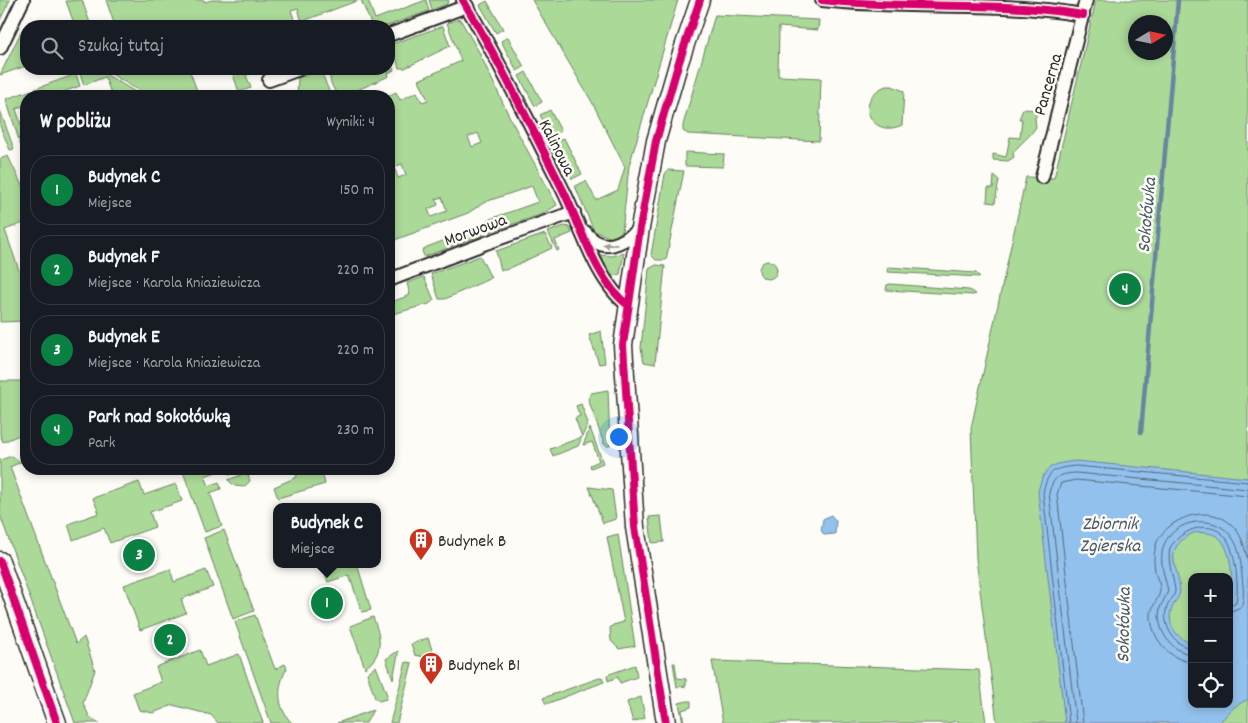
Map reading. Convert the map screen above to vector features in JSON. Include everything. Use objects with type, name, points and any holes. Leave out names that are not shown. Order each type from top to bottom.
[{"type":"street","points":[[0,48],[24,0]]},
{"type":"street","points":[[666,723],[640,572],[631,495],[623,354],[628,305],[656,142],[666,103],[700,0]]},
{"type":"street","points":[[822,0],[971,5],[1083,14]]},
{"type":"street","name":"Pancerna","points":[[1042,177],[1086,0]]},
{"type":"street","points":[[395,32],[465,3]]},
{"type":"street","name":"Kalinowa","points":[[465,3],[527,118],[582,228],[606,283],[618,298],[628,305]]},
{"type":"street","points":[[269,80],[283,75]]},
{"type":"street","name":"Morwowa","points":[[395,278],[490,241],[574,212]]},
{"type":"street","name":"Kalinowa","points":[[582,228],[598,244],[609,246],[623,242],[640,228]]},
{"type":"street","points":[[0,561],[58,723]]},
{"type":"green space","points":[[0,0],[10,0],[0,20]]},
{"type":"green space","points":[[82,0],[89,20],[73,20],[66,1]]},
{"type":"green space","points":[[106,0],[204,0],[205,2],[212,0],[359,0],[306,20],[301,19],[298,8],[291,10],[294,20],[113,20]]},
{"type":"green space","points":[[361,0],[368,0],[375,19],[426,0],[429,11],[395,23],[395,20],[369,20]]},
{"type":"green space","points":[[429,0],[449,0],[447,4],[432,10]]},
{"type":"green space","points":[[532,0],[678,0],[629,166],[622,232],[612,238],[594,231],[575,186],[586,181],[596,200],[618,190],[625,167],[592,102]]},
{"type":"green space","points":[[1096,0],[1248,0],[1248,723],[997,723],[976,559],[971,428],[1026,177],[1054,178]]},
{"type":"green space","points":[[487,1],[503,29],[496,33],[480,5]]},
{"type":"green space","points":[[715,15],[819,20],[818,30],[779,27],[778,76],[821,78],[819,141],[688,134],[683,131],[683,125]]},
{"type":"green space","points":[[460,19],[479,52],[511,120],[557,205],[543,214],[490,232],[487,221],[490,219],[538,202],[532,186],[485,202],[468,213],[395,240],[395,170],[398,178],[406,175],[402,164],[395,167],[395,92],[400,100],[417,92],[422,102],[428,100],[419,80],[461,61],[447,23]],"holes":[[[478,133],[482,143],[472,147],[468,137]],[[442,197],[447,211],[431,217],[428,209],[438,205],[436,199]]]},
{"type":"green space","points":[[443,26],[450,46],[405,68],[399,68],[395,54],[395,43]]},
{"type":"green space","points":[[20,34],[20,68],[0,75]]},
{"type":"green space","points":[[508,37],[524,67],[517,71],[501,41]]},
{"type":"green space","points":[[526,72],[542,102],[535,106],[519,76]]},
{"type":"green space","points":[[73,75],[76,75],[80,86],[69,90],[35,89]]},
{"type":"green space","points":[[81,75],[107,75],[132,90],[110,90],[105,77],[84,85]]},
{"type":"green space","points":[[113,75],[191,75],[197,90],[138,90]]},
{"type":"green space","points":[[233,75],[246,75],[251,88],[238,90]]},
{"type":"green space","points":[[308,75],[323,75],[329,90],[297,90],[298,78]]},
{"type":"green space","points":[[329,75],[389,76],[358,90],[334,90]]},
{"type":"green space","points":[[886,86],[892,86],[904,91],[902,125],[891,128],[881,127],[874,122],[868,108],[870,99],[876,92]]},
{"type":"green space","points":[[20,94],[20,107],[16,109],[20,121],[20,143],[6,99]]},
{"type":"green space","points":[[1023,109],[1039,110],[1035,118],[1036,127],[1013,153],[1014,157],[1008,161],[993,160],[993,154],[1006,157],[1010,137],[1020,138],[1022,119],[1019,119]]},
{"type":"green space","points":[[0,110],[14,149],[10,150],[0,126]]},
{"type":"green space","points":[[550,110],[561,131],[551,137],[540,115]]},
{"type":"green space","points":[[564,138],[582,174],[572,179],[554,143]]},
{"type":"green space","points":[[685,152],[724,154],[723,167],[685,166]]},
{"type":"green space","points":[[8,156],[20,181],[20,224],[5,230],[20,273],[20,321],[0,322],[0,159]]},
{"type":"green space","points":[[668,170],[684,171],[666,260],[656,260],[651,255],[665,174]]},
{"type":"green space","points":[[994,176],[999,180],[995,203],[987,202],[988,188],[993,188]]},
{"type":"green space","points":[[564,226],[569,227],[572,233],[555,240],[559,250],[557,251],[548,232]]},
{"type":"green space","points":[[480,227],[483,235],[424,257],[422,250],[427,247]]},
{"type":"green space","points":[[545,234],[552,248],[506,270],[501,270],[496,251]]},
{"type":"green space","points":[[624,253],[620,274],[613,276],[609,274],[601,255],[612,256]]},
{"type":"green space","points":[[480,256],[491,278],[445,299],[439,299],[431,274]]},
{"type":"green space","points":[[768,261],[774,264],[777,270],[774,276],[768,279],[762,276],[759,270],[762,264]]},
{"type":"green space","points":[[656,265],[665,266],[655,364],[644,362],[641,348],[649,269]]},
{"type":"green space","points":[[888,267],[976,273],[980,277],[887,272]]},
{"type":"green space","points":[[424,277],[434,300],[429,304],[395,313],[395,301],[410,295],[407,283]]},
{"type":"green space","points":[[887,285],[969,290],[976,294],[886,290]]},
{"type":"green space","points":[[601,331],[605,363],[599,364],[589,335]]},
{"type":"green space","points":[[0,381],[20,381],[20,435],[3,442],[0,435]]},
{"type":"green space","points":[[608,390],[610,446],[604,444],[588,399],[591,393]]},
{"type":"green space","points":[[581,404],[588,423],[582,437],[575,418],[580,416],[576,406]]},
{"type":"green space","points":[[590,428],[603,463],[591,468],[590,465],[599,461],[592,442],[583,445]]},
{"type":"green space","points":[[582,437],[578,446],[553,456],[550,449]]},
{"type":"green space","points":[[12,456],[20,461],[10,467],[76,644],[84,637],[95,670],[83,703],[90,718],[100,723],[75,723],[0,515],[0,460]]},
{"type":"green space","points":[[184,475],[208,475],[205,476],[209,486],[219,482],[221,489],[210,493],[222,526],[205,532]]},
{"type":"green space","points":[[241,475],[248,475],[250,481],[244,487],[235,486],[228,480]]},
{"type":"green space","points":[[296,475],[323,475],[325,484],[278,498],[274,487],[297,477]]},
{"type":"green space","points":[[139,482],[144,495],[176,484],[182,501],[150,512],[155,527],[110,543],[104,528],[73,540],[68,524],[99,513],[93,498]]},
{"type":"green space","points":[[589,487],[612,490],[616,519],[603,523]]},
{"type":"green space","points":[[661,516],[664,542],[652,543],[649,517]]},
{"type":"green space","points":[[224,530],[254,611],[233,619],[204,538]]},
{"type":"green space","points":[[618,534],[635,646],[619,649],[611,641],[610,628],[613,625],[624,622],[607,537]]},
{"type":"green space","points":[[323,568],[358,568],[371,610],[362,612],[349,575],[328,582]]},
{"type":"green space","points":[[170,569],[174,582],[206,570],[213,587],[181,599],[186,613],[140,630],[124,585]]},
{"type":"green space","points":[[255,615],[275,669],[285,664],[287,668],[281,682],[280,696],[283,710],[292,723],[271,723],[235,622]]},
{"type":"green space","points":[[373,617],[378,632],[379,645],[375,657],[365,668],[350,626]]},
{"type":"green space","points":[[428,638],[435,658],[433,659],[415,655],[411,644]]},
{"type":"green space","points":[[200,650],[206,666],[239,654],[263,723],[218,723],[211,715],[173,705],[153,713],[139,710],[133,693],[161,682],[156,667]]},
{"type":"green space","points":[[398,651],[398,655],[393,679],[386,659]]},
{"type":"green space","points":[[712,661],[979,670],[986,723],[959,723],[958,721],[947,723],[723,723]]},
{"type":"green space","points":[[406,662],[412,663],[397,723],[390,723]]},
{"type":"green space","points":[[673,663],[675,663],[677,678],[686,679],[686,686],[677,687]]},
{"type":"green space","points":[[635,665],[637,677],[620,683],[618,677],[608,681],[607,675]]},
{"type":"green space","points":[[376,666],[387,695],[386,699],[379,701],[375,698],[367,673]]},
{"type":"green space","points":[[602,677],[604,682],[546,704],[543,698]]},
{"type":"green space","points":[[641,697],[645,718],[633,722],[627,702]]},
{"type":"green space","points":[[691,701],[691,707],[682,710],[683,723],[679,703]]},
{"type":"green space","points":[[373,710],[366,723],[337,723]]},
{"type":"water","name":"Zbiornik Zgierska","points":[[1076,461],[1248,478],[1248,699],[1234,707],[1219,723],[1065,723],[1038,492],[1046,472],[1060,463]]},
{"type":"water","points":[[831,515],[836,521],[835,534],[824,535],[821,530],[823,519]]},
{"type":"waterway","name":"Sokołówka","points":[[1141,432],[1178,0]]},
{"type":"cycle path","points":[[463,0],[539,142],[598,268],[607,283],[628,305]]},
{"type":"cycle path","points":[[666,723],[635,527],[623,345],[640,228],[656,141],[678,65],[700,0]]},
{"type":"cycle path","points":[[822,0],[854,3],[985,6],[1050,10],[1083,15]]},
{"type":"cycle path","points":[[0,561],[57,723]]},
{"type":"place","name":"Park nad Sokołówką","points":[[1125,289]]},
{"type":"place","name":"Budynek E","points":[[139,555]]},
{"type":"place","name":"Budynek B","points":[[421,561]]},
{"type":"place","name":"Budynek C","points":[[327,603]]},
{"type":"place","name":"Budynek F","points":[[170,640]]},
{"type":"place","name":"Budynek B1","points":[[431,685]]}]
